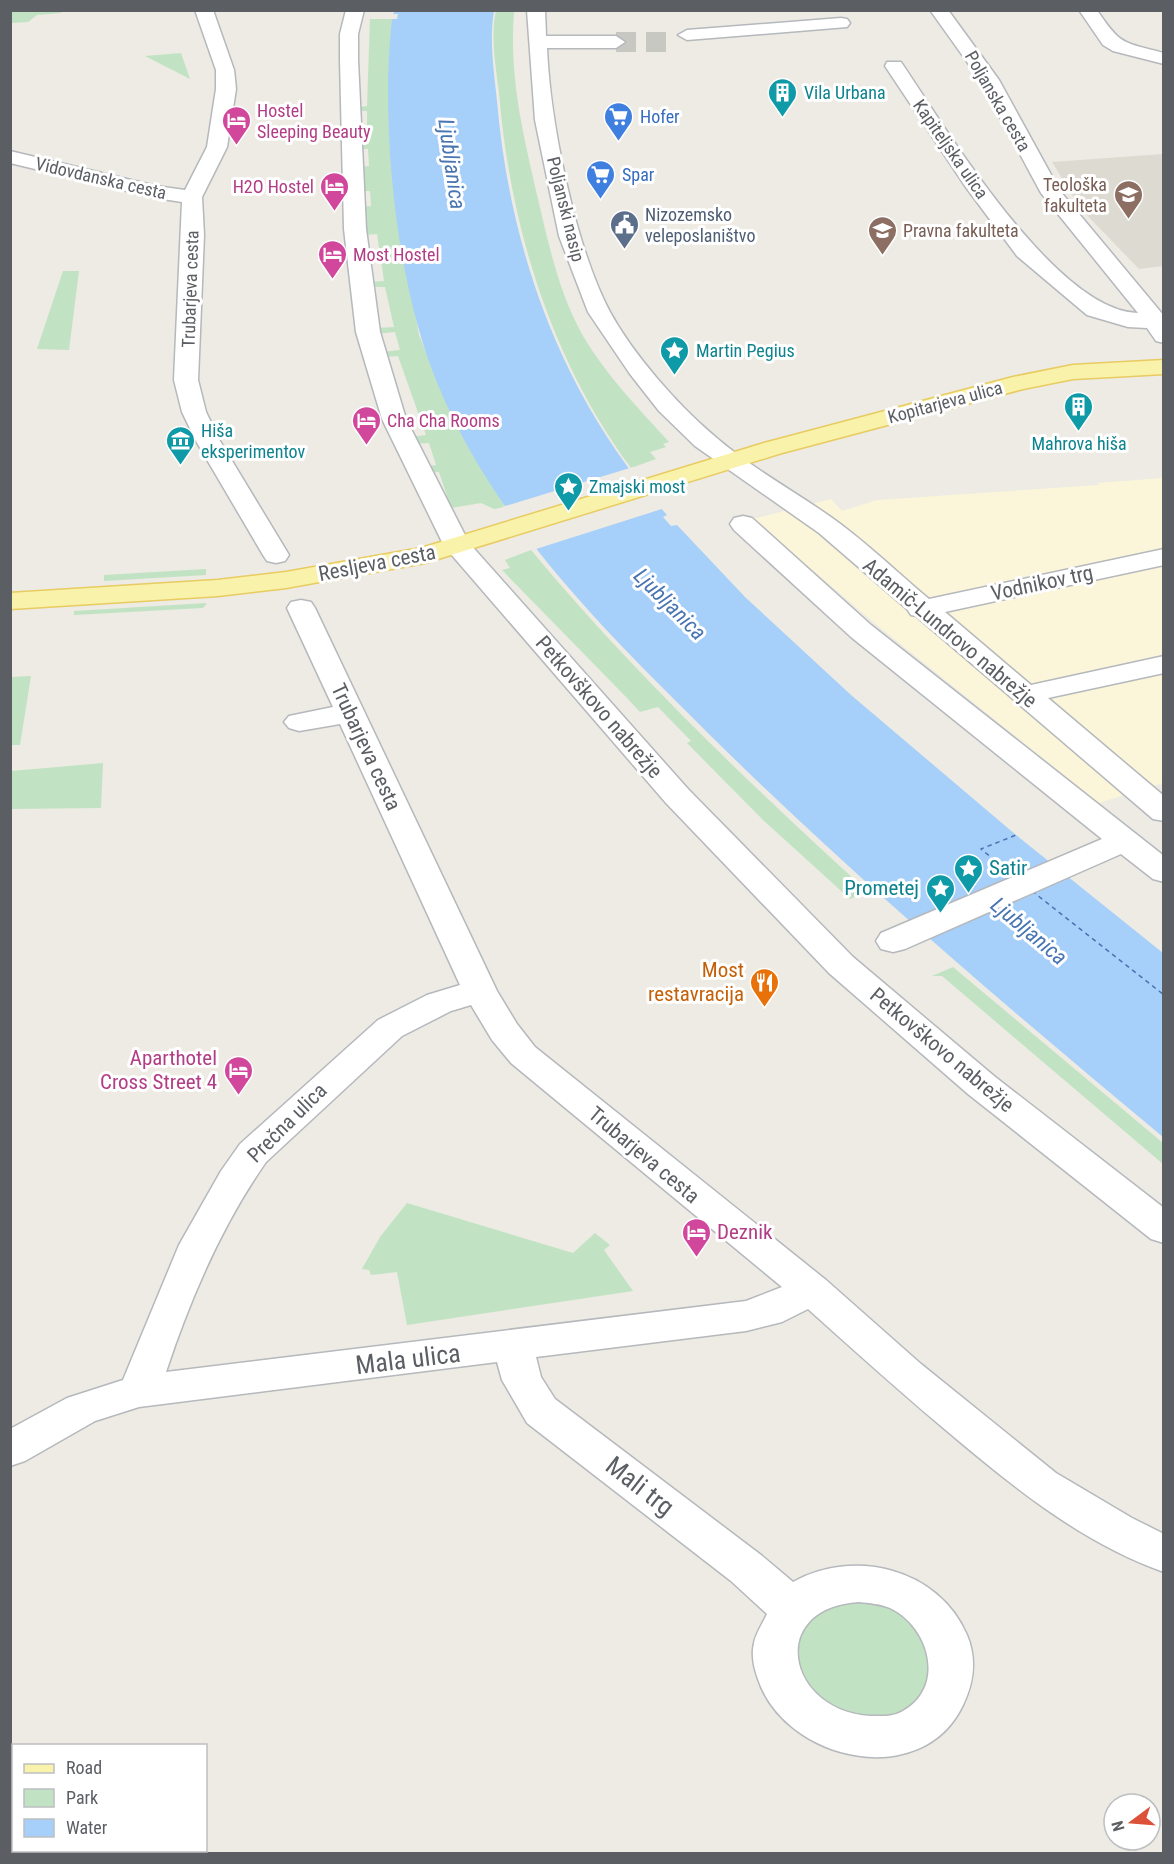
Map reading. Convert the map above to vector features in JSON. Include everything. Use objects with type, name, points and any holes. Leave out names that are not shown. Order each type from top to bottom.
[{"type":"main road","name":"Kopitarjeva ulica","points":[[731,462],[1044,376],[1082,371],[1164,367]]},
{"type":"main road","name":"Resljeva cesta","points":[[10,601],[218,588],[286,580],[457,546],[731,462]]},
{"type":"street","name":"Trubarjeva cesta","points":[[204,10],[225,70],[226,81],[218,147],[192,197],[188,390],[208,441],[276,555]]},
{"type":"street","name":"Petkovškovo nabrežje","points":[[355,10],[350,34],[349,60],[355,229],[368,332],[403,440],[457,546],[677,796],[981,1085],[1164,1229]]},
{"type":"street","name":"Poljanski nasip","points":[[536,10],[544,120],[570,236],[599,312],[618,342],[668,406],[704,441],[731,462]]},
{"type":"street","name":"Poljanska cesta","points":[[939,10],[989,80],[1051,193],[1160,328]]},
{"type":"street","points":[[1088,10],[1109,41],[1120,47],[1164,60]]},
{"type":"street","points":[[667,42],[689,41],[688,22],[839,17]]},
{"type":"street","points":[[537,42],[616,42]]},
{"type":"street","name":"Kapiteljska ulica","points":[[894,66],[972,182],[1025,251],[1104,315],[1160,328]]},
{"type":"street","name":"Vidovdanska cesta","points":[[10,157],[156,192],[192,197]]},
{"type":"street","name":"Adamič-Lundrovo nabrežje","points":[[731,462],[801,506],[1155,803]]},
{"type":"street","points":[[743,524],[861,631],[1164,872]]},
{"type":"street","name":"Vodnikov trg","points":[[921,609],[1164,557]]},
{"type":"street","name":"Trubarjeva cesta","points":[[301,608],[480,991],[504,1032],[523,1055],[812,1290],[907,1374],[1041,1485],[1117,1532],[1164,1554]]},
{"type":"street","points":[[1024,695],[1164,664]]},
{"type":"street","points":[[299,722],[351,713]]},
{"type":"street","points":[[1083,809],[1155,803]]},
{"type":"street","points":[[893,941],[1124,841]]},
{"type":"street","name":"Prečna ulica","points":[[139,1391],[153,1350],[198,1245],[234,1180],[253,1153],[390,1028],[439,1003],[480,991]]},
{"type":"street","name":"Mala ulica","points":[[10,1449],[81,1409],[139,1391],[746,1316],[768,1311],[812,1290]]},
{"type":"street","name":"Mali trg","points":[[513,1346],[522,1380],[541,1411],[746,1568],[792,1609]]},
{"type":"shaded area","name":"Teološka fakulteta","points":[[1163,154],[1163,266],[1139,269],[1081,209],[1052,162]]},
{"type":"shaded area","points":[[1163,478],[1163,783],[1099,803],[878,626],[753,519],[831,499],[842,511],[877,500],[1099,485],[1098,483]]},
{"type":"green space","points":[[11,11],[60,11],[61,13],[37,15],[28,22],[11,23]]},
{"type":"green space","points":[[496,11],[514,11],[514,60],[518,106],[551,252],[567,303],[583,336],[602,365],[669,442],[663,444],[666,447],[650,452],[656,459],[631,468],[578,383],[539,290],[513,193],[505,143],[494,52]]},
{"type":"green space","points":[[370,19],[392,19],[389,111],[394,194],[419,335],[451,414],[505,507],[494,509],[481,503],[451,508],[439,472],[427,473],[424,467],[436,465],[429,443],[413,444],[410,437],[426,435],[398,356],[383,357],[381,352],[400,350],[395,332],[377,334],[376,328],[394,327],[385,287],[370,287],[369,282],[384,281],[381,260],[367,261],[367,256],[380,254],[377,234],[365,235],[362,207],[371,206],[370,191],[361,191],[359,167],[369,166],[368,149],[358,149],[358,145],[367,144],[367,111],[361,111],[361,107],[367,106]]},
{"type":"green space","points":[[181,53],[190,79],[145,56]]},
{"type":"green space","points":[[63,271],[79,271],[69,350],[37,349]]},
{"type":"green space","points":[[531,550],[651,684],[868,892],[850,899],[763,820],[687,743],[691,741],[658,707],[640,712],[502,570],[510,568],[505,560]]},
{"type":"green space","points":[[206,569],[206,575],[104,581],[104,575]]},
{"type":"green space","points":[[207,603],[203,608],[74,615],[74,611]]},
{"type":"green space","points":[[31,676],[20,745],[11,745],[11,677]]},
{"type":"green space","points":[[103,763],[101,808],[11,809],[11,771]]},
{"type":"green space","points":[[953,967],[1163,1143],[1163,1164],[942,976],[932,976]]},
{"type":"green space","points":[[407,1203],[573,1253],[595,1233],[610,1245],[604,1250],[633,1291],[407,1325],[397,1272],[371,1275],[369,1270],[362,1269],[380,1237]]},
{"type":"green space","points":[[879,1599],[927,1629],[933,1694],[884,1724],[818,1702],[797,1669],[796,1644],[806,1622],[825,1606]]},
{"type":"water","name":"Ljubljanica","points":[[395,11],[494,11],[492,56],[504,158],[529,269],[548,323],[571,374],[599,424],[631,471],[667,515],[663,517],[671,526],[677,525],[745,597],[851,695],[1016,835],[1163,953],[1163,1137],[921,931],[745,769],[615,639],[546,561],[515,520],[486,477],[460,432],[438,385],[423,345],[411,301],[402,254],[390,156],[389,62],[392,19],[397,19],[398,14],[393,14]]},
{"type":"pier","name":"Zmajski most","points":[[633,467],[665,508],[533,550],[502,507]]},
{"type":"ferry route","points":[[1015,877],[981,849],[1016,835]]},
{"type":"ferry route","points":[[1032,891],[1164,995]]},
{"type":"tunnel","points":[[616,42],[667,42]]},
{"type":"place","name":"Vila Urbana","points":[[783,118]]},
{"type":"place","name":"Hofer","points":[[619,142]]},
{"type":"place","name":"Hostel Sleeping Beauty","points":[[236,146]]},
{"type":"place","name":"Spar","points":[[601,200]]},
{"type":"place","name":"H2O Hostel","points":[[335,212]]},
{"type":"place","name":"Teološka fakulteta","points":[[1128,220]]},
{"type":"place","name":"Nizozemsko veleposlaništvo","points":[[624,250]]},
{"type":"place","name":"Pravna fakulteta","points":[[882,256]]},
{"type":"place","name":"Most Hostel","points":[[332,280]]},
{"type":"place","name":"Martin Pegius","points":[[675,376]]},
{"type":"place","name":"Mahrova hiša","points":[[1079,432]]},
{"type":"place","name":"Cha Cha Rooms","points":[[366,446]]},
{"type":"place","name":"Hiša eksperimentov","points":[[180,466]]},
{"type":"place","name":"Zmajski most","points":[[568,512]]},
{"type":"place","name":"Satir","points":[[968,894]]},
{"type":"place","name":"Prometej","points":[[940,914]]},
{"type":"place","name":"Most restavracija","points":[[765,1008]]},
{"type":"place","name":"Aparthotel Cross Street 4","points":[[238,1096]]},
{"type":"place","name":"Deznik","points":[[696,1258]]}]
